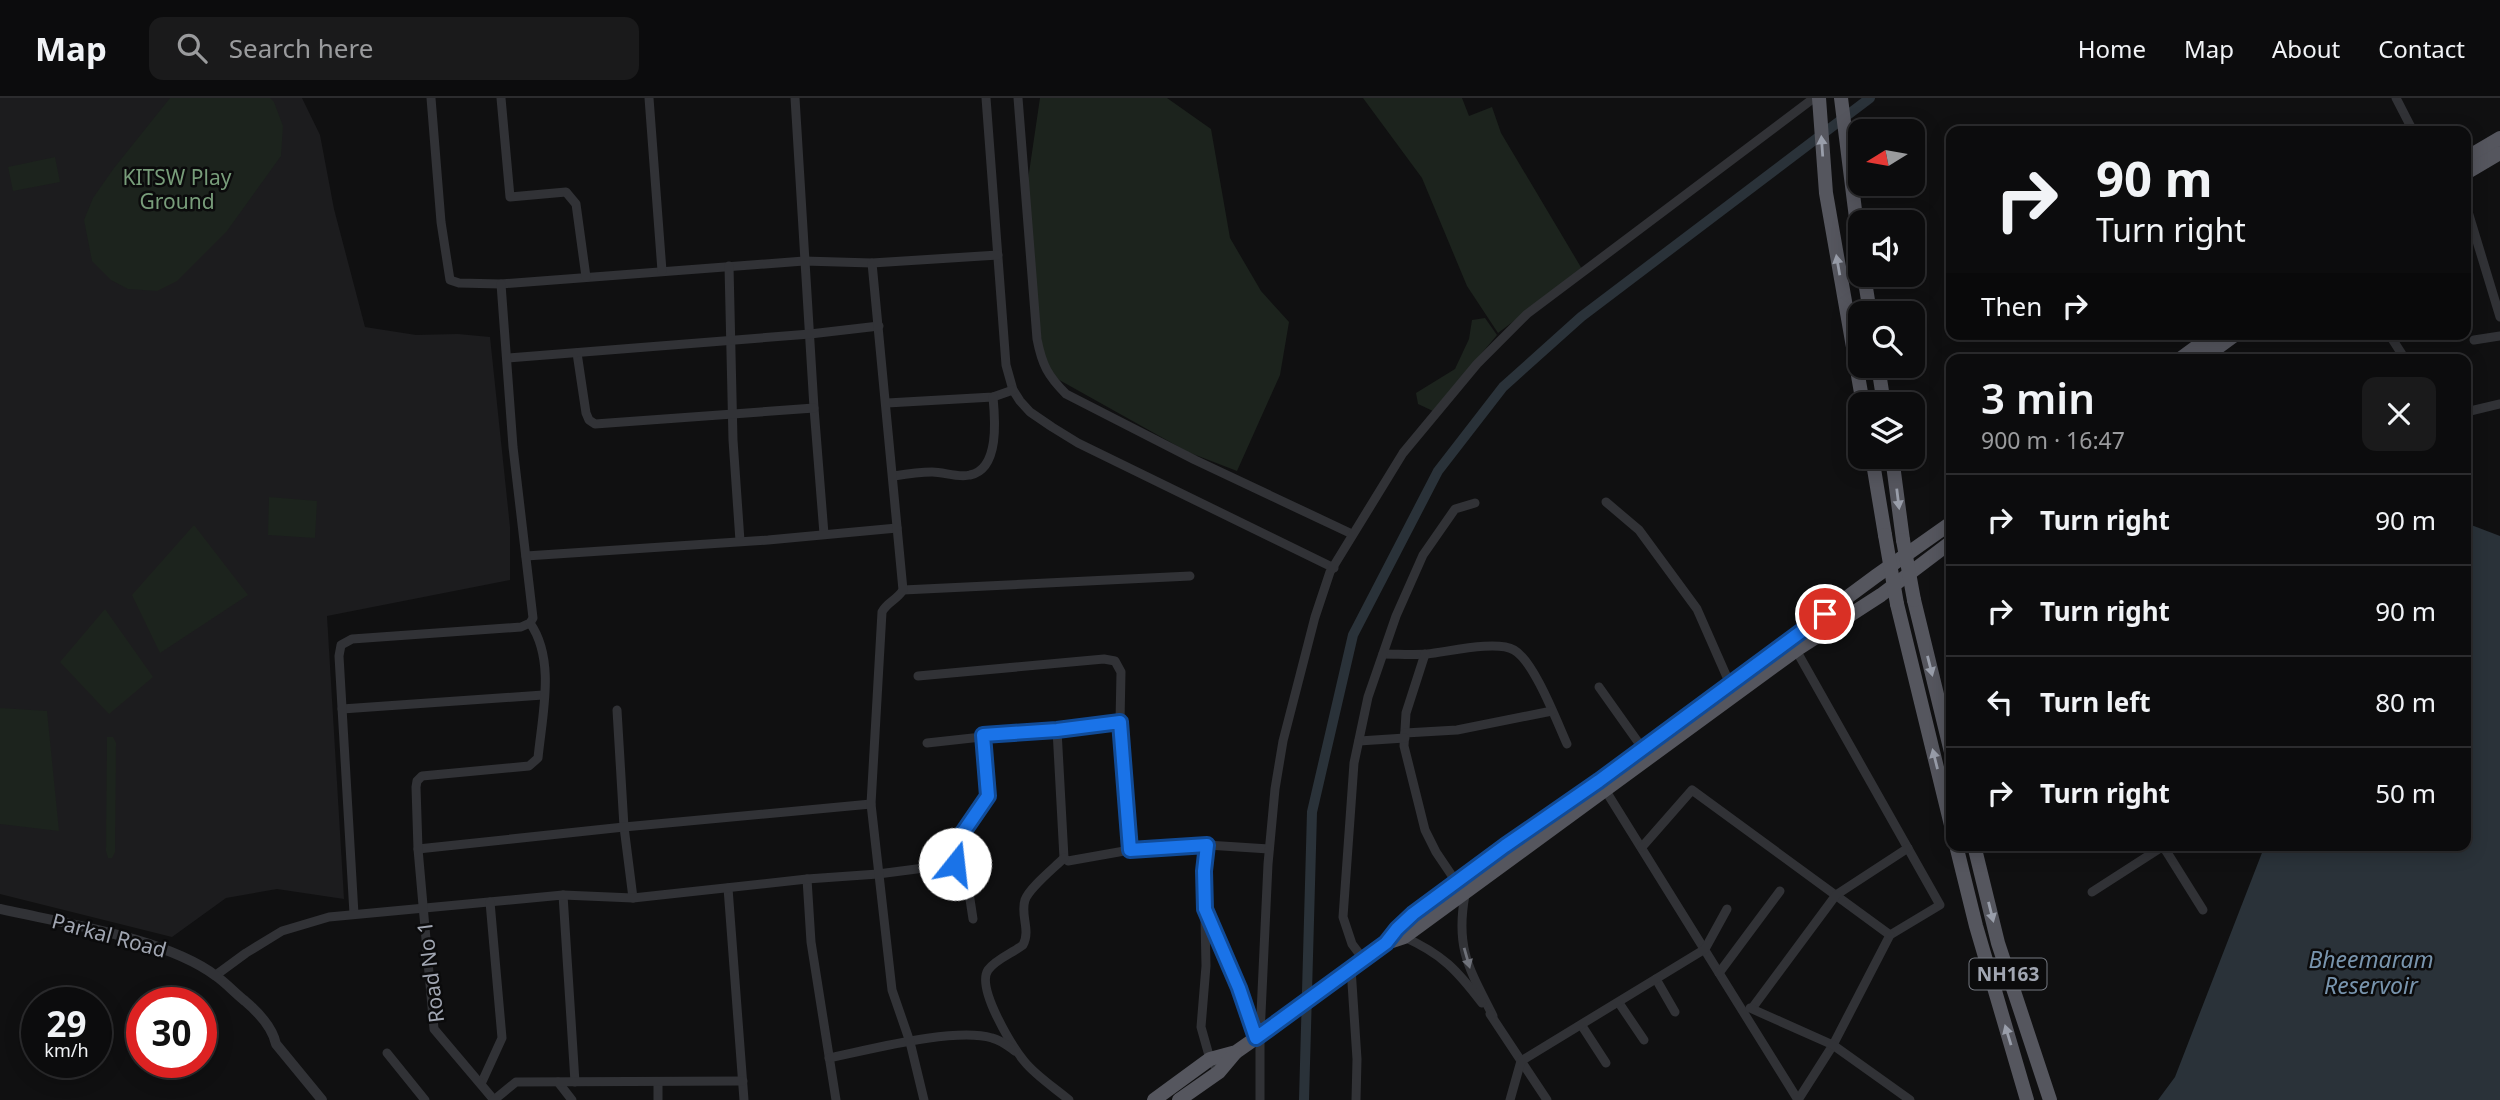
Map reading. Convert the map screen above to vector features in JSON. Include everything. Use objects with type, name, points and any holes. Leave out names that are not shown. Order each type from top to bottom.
[{"type":"highway","points":[[1816,98],[1826,193],[1861,392]]},
{"type":"highway","points":[[1841,98],[1854,210]]},
{"type":"highway","points":[[2471,155],[2500,138]]},
{"type":"highway","points":[[2471,170],[2500,153]]},
{"type":"highway","points":[[2187,354],[2206,340]]},
{"type":"highway","points":[[2209,354],[2228,340]]},
{"type":"highway","points":[[1874,469],[1897,604],[1946,805]]},
{"type":"highway","points":[[1894,469],[1914,600],[1946,731]]},
{"type":"highway","points":[[1386,943],[1404,937],[1465,895],[1602,786],[1643,749],[1946,527]]},
{"type":"highway","points":[[1154,1100],[1261,1035],[1386,943],[1413,914],[1457,880],[1602,786],[1796,650],[1881,595],[1946,546]]},
{"type":"highway","name":"NH163","points":[[1957,851],[1976,926],[2028,1100]]},
{"type":"highway","name":"NH163","points":[[1975,851],[1998,943],[2050,1100]]},
{"type":"highway","points":[[1179,1100],[1215,1065]]},
{"type":"street","points":[[431,98],[441,222],[450,280],[459,283],[501,284],[804,261],[872,263],[998,255]]},
{"type":"street","points":[[501,98],[510,197],[566,192],[576,204],[586,277]]},
{"type":"street","points":[[649,98],[662,271]]},
{"type":"street","points":[[795,98],[824,534]]},
{"type":"street","points":[[986,98],[1006,365],[1013,390],[1030,412],[1078,443],[1334,568]]},
{"type":"street","points":[[1018,98],[1037,339],[1041,359],[1050,378],[1066,394],[1195,460],[1352,534]]},
{"type":"street","points":[[1260,1100],[1269,849],[1283,741],[1315,617],[1330,572],[1403,453],[1477,364],[1527,314],[1816,98]]},
{"type":"street","points":[[2396,98],[2410,126]]},
{"type":"street","points":[[2471,221],[2500,317]]},
{"type":"street","points":[[872,263],[903,590],[900,597],[888,603],[882,612],[872,804],[892,990],[910,1042],[924,1100]]},
{"type":"street","points":[[729,266],[740,541]]},
{"type":"street","points":[[342,709],[543,695],[544,659],[538,636],[530,623],[533,612],[513,447],[501,284]]},
{"type":"street","points":[[507,358],[879,326]]},
{"type":"street","points":[[2474,340],[2500,336]]},
{"type":"street","points":[[577,353],[586,413],[594,424],[814,408]]},
{"type":"street","points":[[887,403],[993,397],[1013,390]]},
{"type":"street","points":[[894,476],[934,472],[969,476],[980,470],[994,442],[993,397]]},
{"type":"street","points":[[2471,411],[2500,404]]},
{"type":"street","points":[[1606,502],[1639,530],[1689,597],[1697,609],[1730,684]]},
{"type":"street","points":[[1356,1100],[1358,964],[1343,917],[1354,762],[1368,697],[1396,616],[1423,555],[1455,509],[1475,503]]},
{"type":"street","points":[[526,556],[897,528]]},
{"type":"street","points":[[903,590],[1190,576]]},
{"type":"street","points":[[354,914],[339,650],[347,640],[520,627],[530,623]]},
{"type":"street","points":[[1383,654],[1425,654],[1487,647],[1506,647],[1516,651],[1527,662],[1567,744]]},
{"type":"street","points":[[1602,786],[1798,1100],[1833,1045],[1890,934],[1940,905],[1796,650]]},
{"type":"street","points":[[1425,654],[1406,713],[1405,736],[1407,757],[1425,830],[1436,852],[1465,895],[1461,925],[1466,961],[1493,1016],[1547,1100]]},
{"type":"street","points":[[918,676],[1111,659],[1121,672],[1120,722],[1130,850]]},
{"type":"street","points":[[1599,687],[1643,749]]},
{"type":"street","name":"Road No 1","points":[[494,1100],[434,1029],[418,849],[416,787],[419,778],[429,775],[530,766],[535,763],[538,758],[543,695]]},
{"type":"street","points":[[617,710],[624,827],[633,898]]},
{"type":"street","points":[[1359,741],[1457,730],[1552,711]]},
{"type":"street","points":[[927,743],[1120,722]]},
{"type":"street","points":[[1057,730],[1064,858],[1026,897],[1026,939],[1023,945],[987,971],[985,990],[1026,1063],[1069,1100]]},
{"type":"street","points":[[955,864],[964,831],[988,796],[983,735]]},
{"type":"street","points":[[1642,847],[1692,790],[1890,934]]},
{"type":"street","points":[[418,849],[872,804]]},
{"type":"street","points":[[1064,858],[1068,861],[1130,850],[1207,845],[1269,849]]},
{"type":"street","points":[[1207,845],[1204,871],[1206,966],[1201,1027],[1215,1065]]},
{"type":"street","points":[[1753,1007],[1836,895],[1908,848]]},
{"type":"street","points":[[2092,892],[2156,851]]},
{"type":"street","points":[[2167,851],[2203,909]]},
{"type":"street","points":[[215,975],[282,931],[304,923],[354,914],[563,895],[633,898],[955,864],[964,868],[966,873],[973,919]]},
{"type":"street","points":[[807,879],[811,942],[836,1100]]},
{"type":"street","points":[[728,888],[744,1100]]},
{"type":"street","points":[[1720,973],[1780,891]]},
{"type":"street","points":[[563,895],[575,1082]]},
{"type":"street","points":[[481,1084],[502,1038],[490,902]]},
{"type":"street","name":"Parkal Road","points":[[0,909],[127,938],[177,954],[215,975],[274,1032],[276,1044],[321,1100]]},
{"type":"street","points":[[1205,909],[1261,1035]]},
{"type":"street","points":[[1510,1100],[1521,1061],[1705,949],[1727,909]]},
{"type":"street","points":[[1404,937],[1427,947],[1455,968],[1493,1016]]},
{"type":"street","points":[[1656,979],[1675,1012]]},
{"type":"street","points":[[1619,1003],[1644,1040]]},
{"type":"street","points":[[1741,1008],[1753,1007],[1833,1045],[1910,1100]]},
{"type":"street","points":[[1581,1026],[1606,1063]]},
{"type":"street","points":[[829,1058],[961,1035],[984,1036],[1006,1044],[1020,1055]]},
{"type":"street","points":[[387,1053],[425,1100]]},
{"type":"street","points":[[494,1100],[516,1082],[743,1081]]},
{"type":"street","points":[[558,1082],[572,1100]]},
{"type":"street","points":[[658,1082],[658,1100]]},
{"type":"shaded area","points":[[0,98],[302,98],[320,135],[334,209],[365,327],[416,335],[458,334],[490,337],[510,527],[510,580],[327,616],[344,899],[277,889],[226,898],[172,937],[0,894]]},
{"type":"green space","name":"KITSW Play Ground","points":[[170,98],[270,98],[283,126],[281,156],[227,231],[177,281],[157,291],[128,289],[111,280],[92,261],[84,220],[93,198],[114,168]]},
{"type":"green space","points":[[1040,98],[1167,98],[1211,129],[1230,238],[1261,291],[1289,322],[1280,375],[1237,471],[1188,452],[1045,372],[1025,200]]},
{"type":"green space","points":[[1363,98],[1462,98],[1469,116],[1492,107],[1501,133],[1582,269],[1498,333],[1467,286],[1422,178]]},
{"type":"green space","points":[[55,157],[60,182],[13,191],[8,167]]},
{"type":"green space","points":[[1485,318],[1497,335],[1433,411],[1418,404],[1416,393],[1455,369],[1469,339],[1472,320]]},
{"type":"green space","points":[[269,497],[317,501],[315,538],[268,535]]},
{"type":"green space","points":[[194,525],[248,595],[160,653],[132,595]]},
{"type":"green space","points":[[105,609],[153,677],[109,714],[60,662]]},
{"type":"green space","points":[[0,708],[47,711],[59,831],[0,824]]},
{"type":"green space","points":[[107,737],[113,737],[116,743],[115,852],[112,858],[108,858],[106,851]]},
{"type":"water","name":"Bheemaram Reservoir","points":[[2471,525],[2500,536],[2500,1100],[2158,1100],[2175,1077],[2263,851],[2471,851]]},
{"type":"waterway","points":[[1304,1100],[1312,812],[1353,635],[1438,471],[1503,387],[1581,317],[1870,98]]},
{"type":"route","points":[[955,864],[964,831],[988,796],[983,735],[1120,722],[1130,850],[1207,845],[1204,871],[1205,909],[1239,988],[1256,1038],[1386,943],[1413,914],[1457,880],[1599,781],[1825,614]]}]
